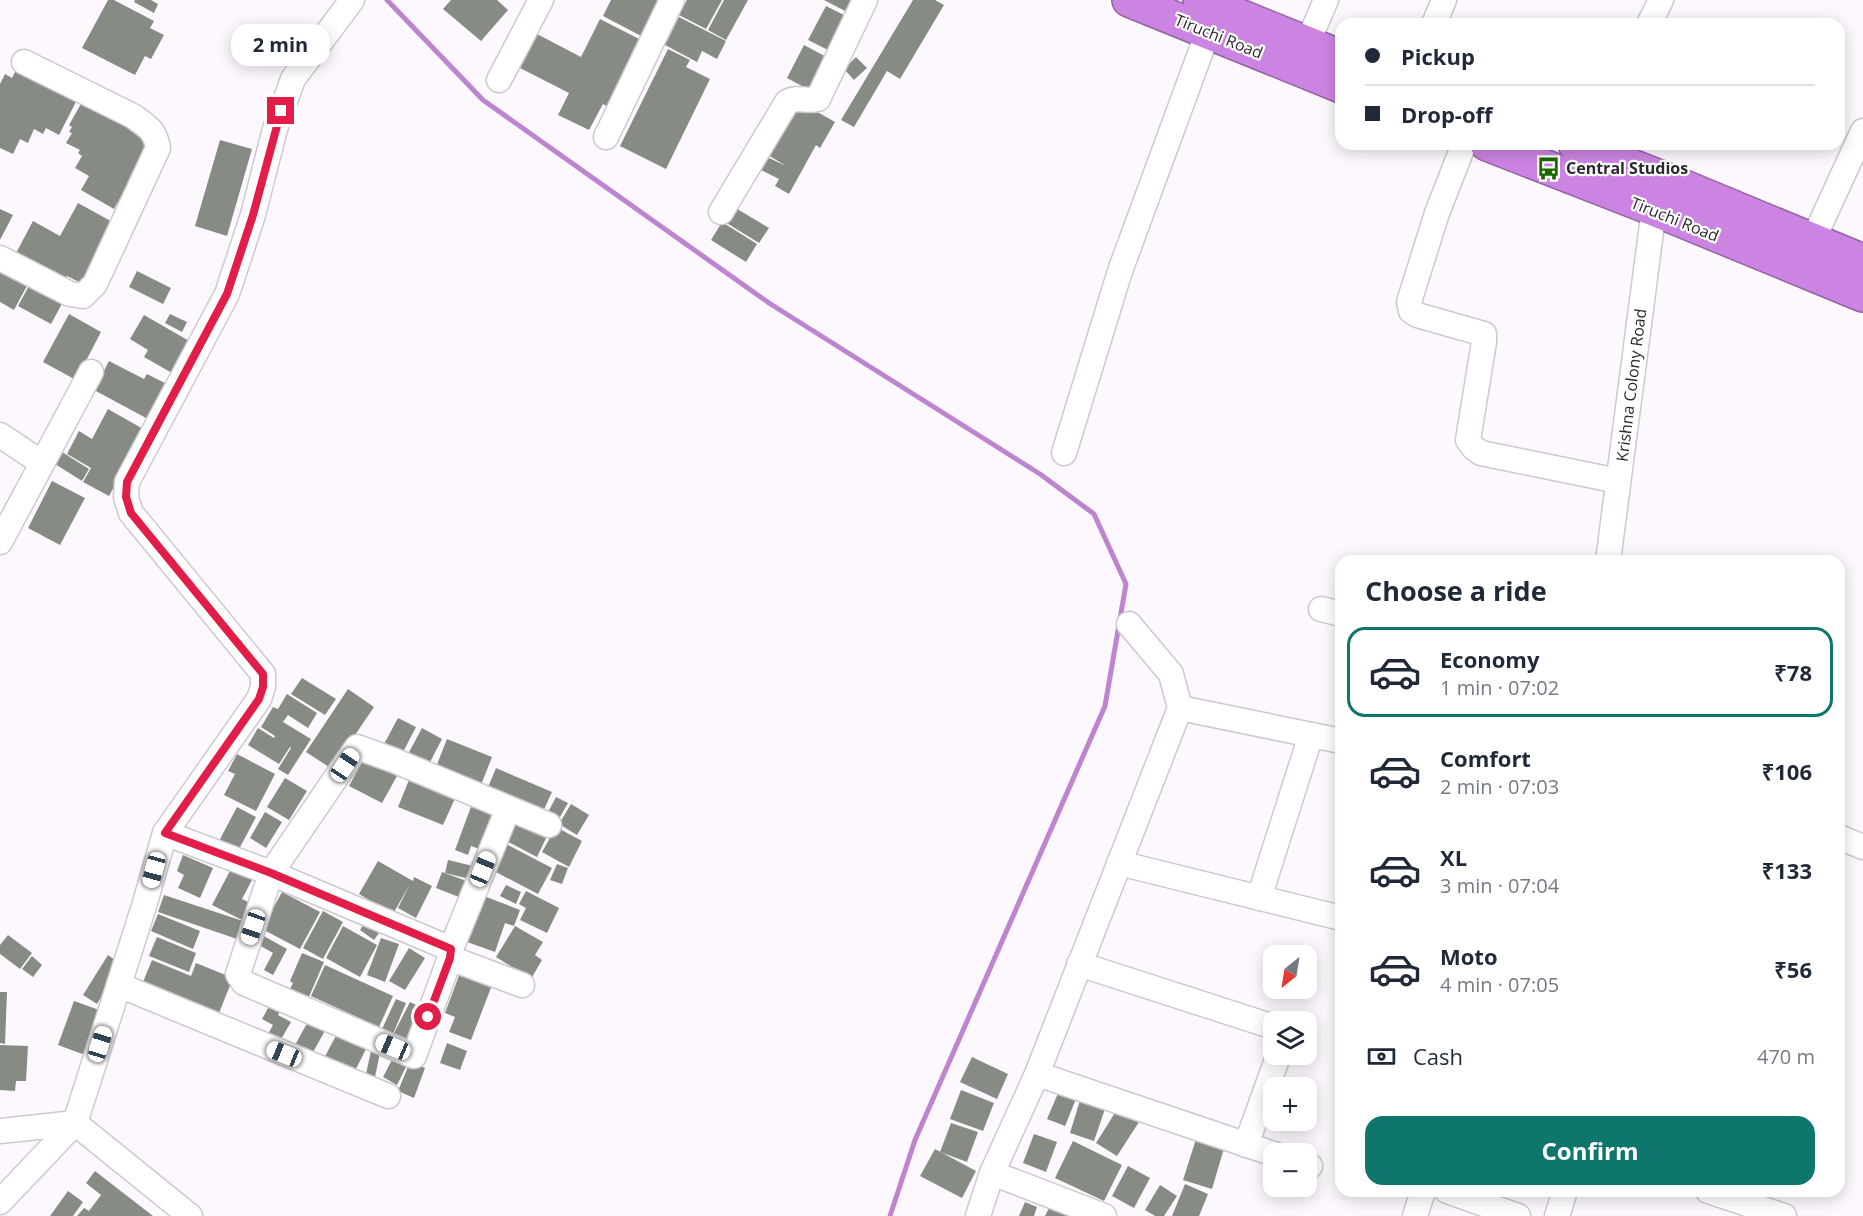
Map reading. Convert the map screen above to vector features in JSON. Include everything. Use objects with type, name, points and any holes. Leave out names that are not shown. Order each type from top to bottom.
[{"type":"highway","name":"Tiruchi Road","points":[[1130,0],[1335,84]]},
{"type":"highway","points":[[1200,0],[1335,55]]},
{"type":"highway","name":"Tiruchi Road","points":[[1502,150],[1654,209],[1863,295]]},
{"type":"highway","points":[[1596,150],[1863,261]]},
{"type":"street","points":[[0,1202],[75,1123],[165,833],[259,699],[263,687],[263,674],[131,513],[126,497],[127,482],[227,294],[253,215],[275,129],[293,79],[352,0]]},
{"type":"street","points":[[499,80],[541,0]]},
{"type":"street","points":[[606,136],[672,0]]},
{"type":"street","points":[[721,212],[787,102],[794,98],[810,101],[818,99],[864,0]]},
{"type":"street","points":[[1307,44],[1326,0]]},
{"type":"street","points":[[1436,18],[1444,0]]},
{"type":"street","points":[[1652,18],[1660,0]]},
{"type":"street","points":[[1064,453],[1120,271],[1208,32]]},
{"type":"street","points":[[0,258],[70,294],[84,296],[95,284],[158,148],[156,136],[150,128],[133,117],[24,62]]},
{"type":"street","points":[[1813,240],[1863,131]]},
{"type":"street","points":[[1462,150],[1437,213],[1409,302],[1411,311],[1417,315],[1484,334],[1485,342],[1468,440],[1481,453],[1618,481]]},
{"type":"street","points":[[1579,181],[1585,150]]},
{"type":"street","name":"Krishna Colony Road","points":[[1609,555],[1654,209],[1665,179]]},
{"type":"street","points":[[0,542],[92,372]]},
{"type":"street","points":[[0,435],[42,463]]},
{"type":"street","points":[[978,1216],[992,1173],[1037,1074],[1180,708],[1171,674],[1129,624]]},
{"type":"street","points":[[1180,708],[1335,740]]},
{"type":"street","points":[[1259,898],[1311,735]]},
{"type":"street","points":[[508,809],[450,954],[414,1056],[244,983],[238,974],[271,873],[357,747],[549,825]]},
{"type":"street","points":[[165,833],[271,873],[522,985]]},
{"type":"street","points":[[1845,840],[1863,847]]},
{"type":"street","points":[[1119,863],[1335,917]]},
{"type":"street","points":[[1079,964],[1263,1023]]},
{"type":"street","points":[[119,985],[388,1096]]},
{"type":"street","points":[[1246,1144],[1275,1065]]},
{"type":"street","points":[[1037,1074],[1263,1150]]},
{"type":"street","points":[[0,1131],[75,1123],[190,1216]]},
{"type":"street","points":[[992,1173],[1104,1216]]},
{"type":"street","points":[[1415,1216],[1421,1197]]},
{"type":"street","points":[[1464,1197],[1518,1216]]},
{"type":"street","points":[[1557,1216],[1563,1197]]},
{"type":"street","points":[[1726,1197],[1784,1216]]},
{"type":"building","points":[[108,0],[114,0],[154,21],[150,28],[164,35],[151,59],[145,56],[135,75],[82,48]]},
{"type":"building","points":[[135,0],[151,0],[158,4],[154,13],[134,2]]},
{"type":"building","points":[[451,0],[497,0],[508,10],[481,41],[443,9]]},
{"type":"building","points":[[611,0],[665,0],[645,38],[603,16]]},
{"type":"building","points":[[687,0],[722,0],[706,29],[679,15]]},
{"type":"building","points":[[724,0],[748,0],[726,40],[708,30]]},
{"type":"building","points":[[824,0],[853,0],[847,12]]},
{"type":"building","points":[[913,0],[935,0],[944,5],[900,79],[887,71],[854,127],[841,120]]},
{"type":"building","points":[[826,6],[850,18],[832,52],[808,40]]},
{"type":"building","points":[[679,17],[726,41],[717,59],[702,51],[697,62],[665,45]]},
{"type":"building","points":[[600,19],[645,42],[611,109],[603,104],[589,130],[558,115],[569,93],[520,68],[537,34],[581,57]]},
{"type":"building","points":[[804,45],[832,60],[815,93],[787,78]]},
{"type":"building","points":[[668,49],[690,60],[686,67],[710,79],[666,169],[620,146]]},
{"type":"building","points":[[856,57],[867,68],[854,80],[844,69]]},
{"type":"building","points":[[17,68],[78,98],[59,135],[46,128],[43,134],[34,129],[28,143],[20,139],[13,154],[0,148],[0,84],[5,74],[12,78]]},
{"type":"building","points":[[798,101],[835,122],[820,148],[816,145],[789,194],[775,186],[779,179],[761,170],[767,157],[786,166],[768,155]]},
{"type":"building","points":[[82,102],[152,141],[114,209],[81,190],[89,176],[75,168],[82,156],[78,153],[80,150],[66,143],[72,133],[69,132],[72,127],[69,125]]},
{"type":"building","points":[[220,140],[252,149],[227,236],[195,226]]},
{"type":"building","points":[[78,203],[116,224],[83,284],[67,276],[62,284],[14,257],[33,221],[60,236]]},
{"type":"building","points":[[734,207],[769,228],[759,243],[725,222]]},
{"type":"building","points":[[0,209],[13,215],[0,240]]},
{"type":"building","points":[[722,222],[757,244],[746,262],[711,240]]},
{"type":"building","points":[[3,268],[29,282],[14,310],[0,302],[0,273]]},
{"type":"building","points":[[137,271],[171,288],[163,304],[129,287]]},
{"type":"building","points":[[31,282],[64,300],[51,324],[18,306]]},
{"type":"building","points":[[69,314],[101,332],[76,380],[43,362]]},
{"type":"building","points":[[170,314],[187,322],[182,332],[165,323]]},
{"type":"building","points":[[144,315],[191,342],[172,373],[144,357],[148,350],[130,339]]},
{"type":"building","points":[[109,361],[144,379],[147,374],[167,384],[148,419],[94,390]]},
{"type":"building","points":[[108,409],[145,430],[109,496],[83,482],[91,468],[67,454],[79,431],[92,439]]},
{"type":"building","points":[[62,452],[89,469],[82,481],[55,464]]},
{"type":"building","points":[[52,481],[85,498],[60,545],[28,528]]},
{"type":"building","points":[[302,678],[336,699],[325,715],[291,694]]},
{"type":"building","points":[[348,689],[374,707],[332,769],[306,752]]},
{"type":"building","points":[[287,694],[317,713],[308,728],[288,715],[283,722],[311,739],[288,775],[278,769],[290,747],[279,764],[248,745],[258,728],[274,738],[275,736],[261,727],[273,707],[278,709]]},
{"type":"building","points":[[398,718],[416,727],[402,754],[384,744]]},
{"type":"building","points":[[422,728],[442,739],[429,764],[408,754]]},
{"type":"building","points":[[447,739],[492,757],[481,785],[436,767]]},
{"type":"building","points":[[237,754],[275,774],[256,811],[224,795],[235,774],[228,771]]},
{"type":"building","points":[[364,758],[397,776],[382,803],[349,786]]},
{"type":"building","points":[[496,768],[552,792],[541,816],[486,792]]},
{"type":"building","points":[[411,775],[457,794],[443,825],[398,807]]},
{"type":"building","points":[[285,778],[307,791],[289,820],[267,807]]},
{"type":"building","points":[[556,797],[568,803],[556,824],[545,818]]},
{"type":"building","points":[[472,804],[498,814],[485,851],[471,846],[468,855],[455,850]]},
{"type":"building","points":[[571,804],[589,815],[577,835],[559,824]]},
{"type":"building","points":[[237,807],[256,817],[238,851],[219,841]]},
{"type":"building","points":[[265,812],[282,822],[266,848],[250,838]]},
{"type":"building","points":[[515,815],[549,832],[537,857],[503,839]]},
{"type":"building","points":[[556,827],[582,841],[569,867],[542,852]]},
{"type":"building","points":[[506,844],[552,868],[538,894],[492,870]]},
{"type":"building","points":[[183,855],[213,868],[200,898],[178,888],[184,875],[177,871]]},
{"type":"building","points":[[448,860],[473,866],[470,879],[445,873]]},
{"type":"building","points":[[378,861],[413,881],[414,877],[432,886],[416,918],[398,908],[410,884],[393,914],[359,894]]},
{"type":"building","points":[[557,864],[568,868],[562,884],[550,880]]},
{"type":"building","points":[[231,869],[252,880],[242,899],[250,903],[242,920],[212,905]]},
{"type":"building","points":[[442,872],[475,884],[469,901],[436,888]]},
{"type":"building","points":[[506,885],[521,892],[516,904],[500,896]]},
{"type":"building","points":[[526,891],[559,908],[547,933],[520,920],[526,908],[519,904]]},
{"type":"building","points":[[282,892],[320,912],[300,949],[262,929]]},
{"type":"building","points":[[164,895],[243,921],[237,939],[158,912]]},
{"type":"building","points":[[484,896],[520,910],[514,926],[505,923],[495,952],[467,942]]},
{"type":"building","points":[[323,911],[343,922],[323,959],[303,948]]},
{"type":"building","points":[[158,914],[200,931],[193,949],[151,931]]},
{"type":"building","points":[[364,924],[379,933],[374,940],[360,930]]},
{"type":"building","points":[[343,926],[377,945],[360,977],[326,958]]},
{"type":"building","points":[[515,926],[543,942],[535,955],[542,960],[531,979],[496,957]]},
{"type":"building","points":[[8,935],[32,953],[20,969],[0,954],[0,945]]},
{"type":"building","points":[[262,935],[287,949],[273,975],[264,970],[273,953],[257,944]]},
{"type":"building","points":[[157,937],[196,953],[189,972],[149,956]]},
{"type":"building","points":[[381,938],[399,944],[385,982],[367,975]]},
{"type":"building","points":[[409,948],[425,958],[405,990],[389,981]]},
{"type":"building","points":[[302,953],[324,962],[308,999],[289,991],[293,983],[290,981]]},
{"type":"building","points":[[108,955],[121,964],[97,1004],[83,995]]},
{"type":"building","points":[[32,956],[42,965],[33,977],[22,969]]},
{"type":"building","points":[[152,960],[191,976],[196,963],[233,978],[219,1013],[143,982]]},
{"type":"building","points":[[325,965],[393,996],[379,1027],[311,996]]},
{"type":"building","points":[[460,973],[492,985],[471,1040],[449,1032],[455,1017],[445,1013]]},
{"type":"building","points":[[0,992],[7,992],[5,1044],[0,1043]]},
{"type":"building","points":[[273,999],[284,1005],[278,1015],[291,1022],[280,1041],[268,1034],[273,1025],[262,1019]]},
{"type":"building","points":[[396,999],[406,1003],[393,1034],[382,1029]]},
{"type":"building","points":[[74,1001],[102,1011],[85,1055],[58,1045]]},
{"type":"building","points":[[410,1002],[428,1011],[411,1044],[393,1035]]},
{"type":"building","points":[[310,1018],[327,1027],[312,1054],[295,1045]]},
{"type":"building","points":[[338,1032],[367,1047],[353,1075],[323,1060]]},
{"type":"building","points":[[447,1043],[467,1051],[460,1070],[440,1063]]},
{"type":"building","points":[[0,1045],[28,1046],[26,1081],[16,1081],[15,1091],[0,1090]]},
{"type":"building","points":[[371,1051],[380,1053],[375,1077],[366,1074]]},
{"type":"building","points":[[394,1056],[408,1063],[397,1085],[383,1077]]},
{"type":"building","points":[[972,1057],[1008,1074],[997,1099],[960,1082]]},
{"type":"building","points":[[410,1062],[425,1068],[414,1098],[398,1091]]},
{"type":"building","points":[[961,1090],[994,1103],[983,1131],[950,1119]]},
{"type":"building","points":[[1059,1091],[1076,1099],[1065,1126],[1047,1119]]},
{"type":"building","points":[[1081,1097],[1106,1106],[1094,1141],[1070,1133]]},
{"type":"building","points":[[1118,1108],[1139,1122],[1117,1156],[1096,1143]]},
{"type":"building","points":[[951,1123],[978,1132],[967,1162],[940,1152]]},
{"type":"building","points":[[1034,1134],[1057,1142],[1046,1172],[1023,1163]]},
{"type":"building","points":[[1197,1136],[1225,1145],[1212,1189],[1183,1180]]},
{"type":"building","points":[[1073,1141],[1122,1165],[1104,1201],[1055,1178]]},
{"type":"building","points":[[935,1149],[976,1171],[962,1198],[920,1176]]},
{"type":"building","points":[[1128,1166],[1150,1178],[1134,1208],[1112,1196]]},
{"type":"building","points":[[95,1171],[153,1216],[77,1216],[84,1208],[89,1211],[101,1195],[86,1183]]},
{"type":"building","points":[[1185,1184],[1208,1194],[1199,1216],[1172,1216]]},
{"type":"building","points":[[1160,1185],[1177,1196],[1164,1216],[1155,1216],[1145,1210]]},
{"type":"building","points":[[68,1191],[83,1202],[73,1216],[50,1216]]},
{"type":"building","points":[[1025,1202],[1037,1207],[1034,1216],[1019,1216]]},
{"type":"building","points":[[1050,1206],[1068,1216],[1045,1216]]},
{"type":"waterway","points":[[387,0],[483,100],[769,303],[1040,474],[1094,514],[1126,584],[1105,706],[915,1140],[890,1216]]},
{"type":"place","name":"Central Studios","points":[[1548,168]]},
{"type":"route","points":[[281,111],[253,215],[227,294],[127,482],[126,497],[131,513],[263,674],[263,687],[259,699],[165,833],[271,873],[451,949],[450,958],[428,1017]]}]
